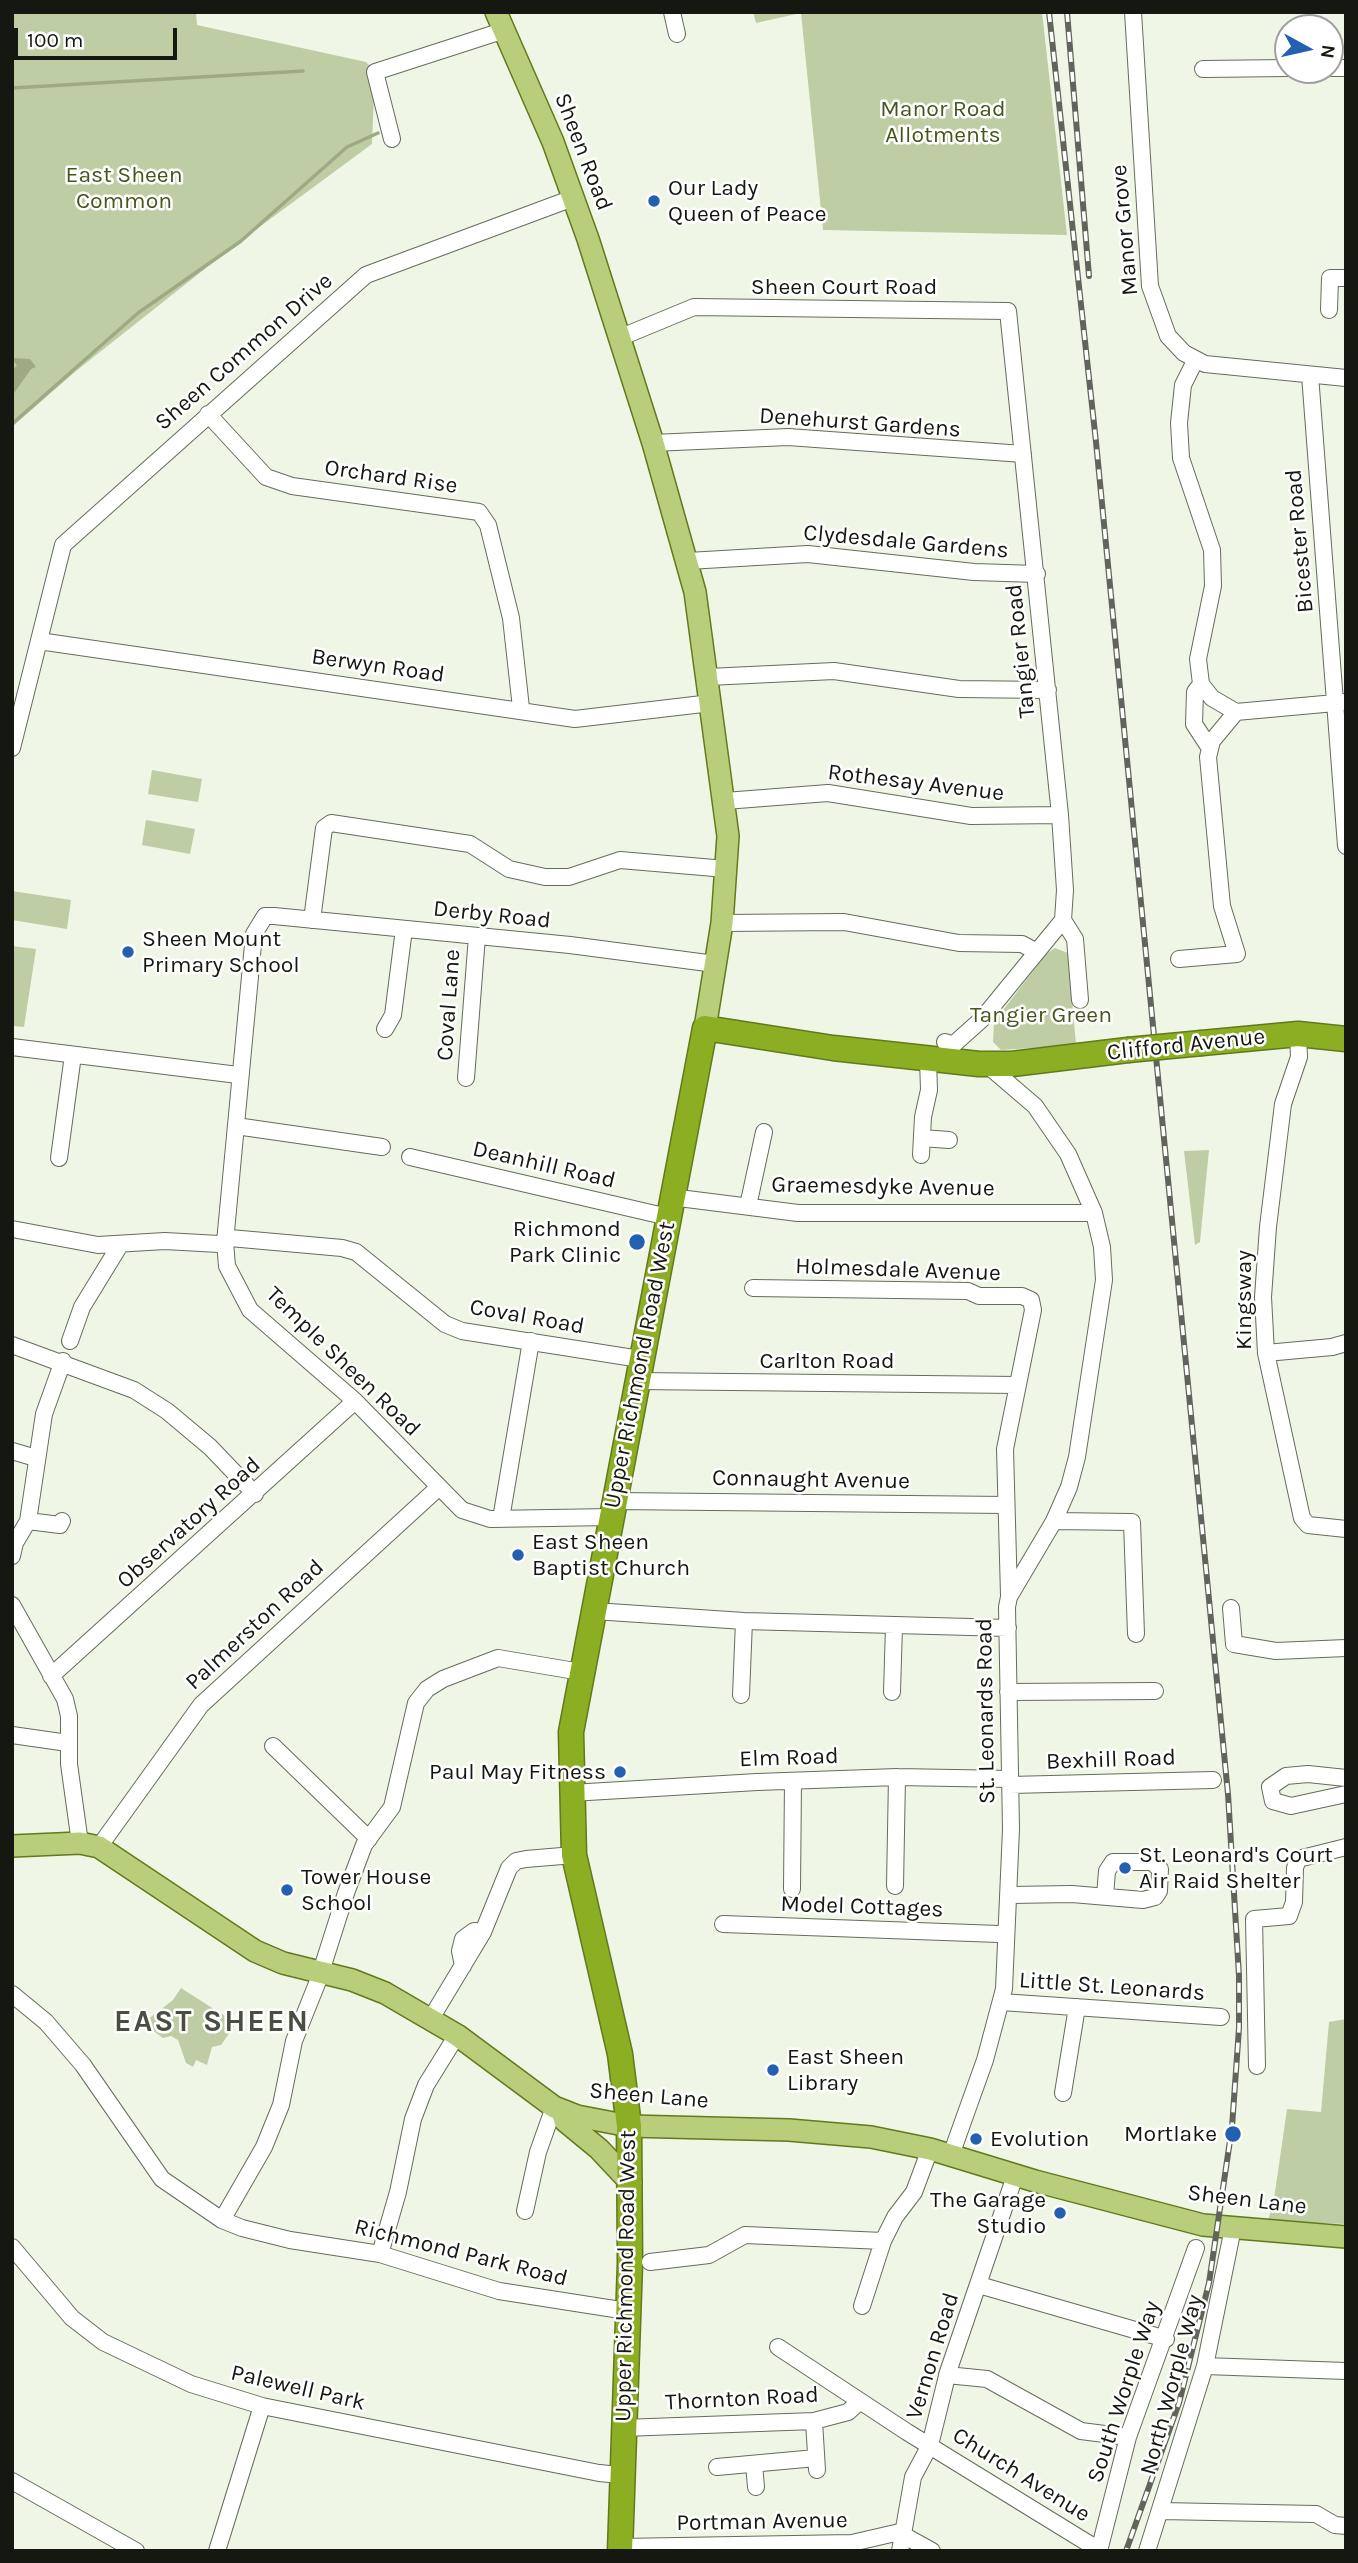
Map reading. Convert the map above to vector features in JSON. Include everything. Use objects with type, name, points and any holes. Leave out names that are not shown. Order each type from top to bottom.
[{"type":"highway","name":"Clifford Avenue","points":[[705,1028],[936,1050],[976,1062],[1026,1060],[1298,1034],[1346,1039]]},
{"type":"highway","name":"Upper Richmond Road West","points":[[620,2549],[631,2183],[629,2126],[620,2054],[574,1855],[570,1732],[705,1028]]},
{"type":"main road","name":"Sheen Road","points":[[500,21],[554,142],[611,314]]},
{"type":"main road","name":"Upper Richmond Road West","points":[[611,314],[688,561],[725,801],[726,869],[722,923],[705,1028]]},
{"type":"main road","points":[[12,1846],[89,1845]]},
{"type":"main road","name":"Sheen Lane","points":[[89,1845],[256,1951],[283,1963],[370,1985],[457,2035],[558,2109],[629,2126],[834,2132],[930,2149],[1015,2176],[1203,2225],[1346,2237]]},
{"type":"main road","points":[[558,2109],[565,2121],[599,2149],[631,2183]]},
{"type":"street","points":[[672,12],[677,34]]},
{"type":"street","name":"Manor Grove","points":[[1133,12],[1150,286],[1168,336],[1195,361]]},
{"type":"street","points":[[392,139],[375,72],[500,21]]},
{"type":"street","points":[[1203,69],[1274,68]]},
{"type":"street","name":"Sheen Common Drive","points":[[12,748],[62,545],[366,275],[573,198]]},
{"type":"street","points":[[1329,310],[1330,278],[1346,278]]},
{"type":"street","name":"Sheen Court Road","points":[[619,338],[694,307],[1008,310],[1016,377]]},
{"type":"street","points":[[1341,702],[1236,712],[1212,698],[1201,684],[1198,659],[1213,586],[1212,550],[1181,458],[1179,423],[1184,385],[1195,361],[1346,378]]},
{"type":"street","name":"Bicester Road","points":[[1310,375],[1341,702],[1346,846]]},
{"type":"street","name":"Tangier Road","points":[[1016,377],[1060,815],[1065,890],[1063,920],[1075,939],[1080,1000]]},
{"type":"street","name":"Orchard Rise","points":[[208,414],[267,477],[292,486],[479,512],[488,525],[511,618],[521,708]]},
{"type":"street","name":"Denehurst Gardens","points":[[653,443],[788,437],[1023,454]]},
{"type":"street","name":"Clydesdale Gardens","points":[[688,561],[808,554],[974,572],[1037,574]]},
{"type":"street","name":"Berwyn Road","points":[[39,641],[521,708],[575,719],[711,703]]},
{"type":"street","points":[[708,677],[834,671],[959,689],[1048,690]]},
{"type":"street","points":[[1179,959],[1237,954],[1222,906],[1209,747],[1194,724],[1195,692],[1201,684]]},
{"type":"street","points":[[1209,747],[1236,712]]},
{"type":"street","name":"Rothesay Avenue","points":[[725,801],[828,793],[971,816],[1060,815]]},
{"type":"street","points":[[312,920],[324,828],[331,823],[470,844],[509,869],[545,877],[569,877],[620,860],[726,869]]},
{"type":"street","name":"Derby Road","points":[[265,916],[477,936],[715,964]]},
{"type":"street","name":"Temple Sheen Road","points":[[265,916],[254,934],[238,1074],[225,1242],[227,1266],[250,1310],[355,1401],[438,1488],[472,1515],[501,1519],[613,1509]]},
{"type":"street","points":[[949,1140],[922,1146],[936,1050],[953,1045],[982,1019],[1063,920]]},
{"type":"street","points":[[722,923],[844,922],[959,943],[1023,944],[1035,951]]},
{"type":"street","points":[[385,1029],[393,1015],[404,929]]},
{"type":"street","name":"Coval Lane","points":[[466,1078],[477,936]]},
{"type":"street","name":"Kingsway","points":[[1298,1034],[1299,1056],[1283,1104],[1268,1227],[1263,1297],[1266,1353],[1302,1518],[1308,1525],[1346,1529]]},
{"type":"street","points":[[12,1047],[238,1074]]},
{"type":"street","points":[[59,1158],[73,1055]]},
{"type":"street","name":"St. Leonards Road","points":[[951,2155],[985,2060],[1001,2002],[1010,1895],[1007,1628],[1009,1597],[1054,1521],[1069,1487],[1077,1457],[1101,1315],[1104,1269],[1094,1213],[1068,1154],[1035,1107],[1017,1088],[976,1062]]},
{"type":"street","points":[[236,1126],[382,1147]]},
{"type":"street","points":[[748,1206],[764,1132]]},
{"type":"street","name":"Deanhill Road","points":[[410,1157],[670,1207]]},
{"type":"street","name":"Graemesdyke Avenue","points":[[670,1207],[748,1206],[798,1213],[1094,1213]]},
{"type":"street","name":"Coval Road","points":[[12,1229],[98,1245],[225,1242],[230,1238],[349,1250],[367,1259],[445,1324],[462,1331],[531,1341],[638,1370]]},
{"type":"street","points":[[70,1340],[82,1307],[120,1245]]},
{"type":"street","name":"Holmesdale Avenue","points":[[752,1288],[968,1291],[979,1296],[1022,1296],[1031,1300],[1033,1310],[1018,1385]]},
{"type":"street","points":[[501,1519],[531,1341]]},
{"type":"street","points":[[1266,1353],[1332,1347],[1346,1342]]},
{"type":"street","points":[[12,1345],[63,1361],[134,1390],[167,1411],[211,1447],[256,1494]]},
{"type":"street","points":[[12,1556],[15,1543],[28,1521],[44,1415],[63,1361]]},
{"type":"street","name":"Carlton Road","points":[[638,1370],[1018,1385]]},
{"type":"street","points":[[1009,1597],[1005,1449],[1018,1385]]},
{"type":"street","name":"Observatory Road","points":[[51,1676],[256,1494],[355,1401]]},
{"type":"street","points":[[12,1451],[36,1458]]},
{"type":"street","name":"Palmerston Road","points":[[89,1845],[201,1705],[438,1488]]},
{"type":"street","name":"Connaught Avenue","points":[[613,1509],[1006,1505]]},
{"type":"street","points":[[28,1521],[60,1525],[62,1521]]},
{"type":"street","points":[[1054,1521],[1132,1522],[1136,1634]]},
{"type":"street","points":[[12,1605],[65,1699],[69,1716],[68,1743],[89,1845]]},
{"type":"street","points":[[1231,1608],[1234,1644],[1276,1651],[1346,1648]]},
{"type":"street","points":[[594,1611],[744,1621],[1007,1628]]},
{"type":"street","points":[[741,1695],[744,1621]]},
{"type":"street","points":[[891,1692],[894,1626]]},
{"type":"street","points":[[222,2220],[264,2147],[281,2105],[293,2041],[320,1973],[326,1947],[369,1839],[392,1807],[416,1703],[427,1689],[466,1669],[498,1658],[581,1672]]},
{"type":"street","points":[[1008,1692],[1155,1690]]},
{"type":"street","points":[[12,1735],[68,1743]]},
{"type":"street","points":[[273,1746],[369,1839]]},
{"type":"street","points":[[1346,1778],[1308,1774],[1286,1776],[1270,1787],[1273,1801],[1291,1806],[1346,1794]]},
{"type":"street","points":[[895,1886],[897,1777]]},
{"type":"street","name":"Elm Road","points":[[571,1793],[897,1777],[1010,1782]]},
{"type":"street","name":"Bexhill Road","points":[[1010,1782],[1213,1780]]},
{"type":"street","points":[[792,1889],[793,1781]]},
{"type":"street","points":[[1257,2066],[1254,1919],[1289,1916],[1292,1911],[1298,1859],[1346,1847]]},
{"type":"street","points":[[430,2020],[483,1932],[509,1868],[516,1861],[574,1855]]},
{"type":"street","points":[[1010,1895],[1105,1896],[1143,1900],[1155,1897],[1159,1891],[1160,1869],[1152,1862],[1113,1862],[1107,1871],[1105,1896]]},
{"type":"street","name":"Model Cottages","points":[[723,1924],[999,1934]]},
{"type":"street","name":"Richmond Park Road","points":[[12,1994],[46,2022],[83,2065],[162,2179],[222,2220],[290,2240],[380,2254],[499,2291],[627,2311]]},
{"type":"street","name":"Little St. Leonards","points":[[1001,2002],[1221,2017]]},
{"type":"street","points":[[1063,2093],[1077,2007]]},
{"type":"street","points":[[380,2254],[398,2192],[413,2119],[426,2085],[457,2035]]},
{"type":"street","points":[[525,2211],[538,2152],[558,2109]]},
{"type":"street","points":[[862,2306],[883,2241],[895,2217],[915,2192],[930,2149]]},
{"type":"street","name":"Vernon Road","points":[[902,2539],[913,2477],[930,2445],[947,2375],[1015,2176]]},
{"type":"street","name":"North Worple Way","points":[[1147,2551],[1205,2366],[1233,2228]]},
{"type":"street","points":[[650,2262],[709,2255],[746,2235],[883,2241]]},
{"type":"street","name":"Palewell Park","points":[[12,2247],[63,2308],[103,2342],[191,2384],[262,2406],[599,2473],[621,2474]]},
{"type":"street","name":"South Worple Way","points":[[1099,2550],[1128,2437],[1166,2339],[1196,2248]]},
{"type":"street","points":[[979,2285],[1166,2339]]},
{"type":"street","name":"Church Avenue","points":[[778,2347],[859,2402],[1099,2550]]},
{"type":"street","points":[[1205,2366],[1346,2371]]},
{"type":"street","points":[[947,2375],[987,2379],[1081,2431],[1128,2437]]},
{"type":"street","name":"Thornton Road","points":[[623,2428],[814,2421],[848,2412],[859,2402]]},
{"type":"street","points":[[217,2551],[262,2406]]},
{"type":"street","points":[[717,2466],[817,2464],[814,2421]]},
{"type":"street","points":[[754,2464],[756,2487]]},
{"type":"street","points":[[12,2481],[136,2551]]},
{"type":"street","points":[[1161,2511],[1317,2514],[1335,2525],[1346,2526]]},
{"type":"street","points":[[902,2539],[932,2551]]},
{"type":"street","name":"Portman Avenue","points":[[620,2549],[852,2543],[902,2539]]},
{"type":"green space","name":"East Sheen Common","points":[[12,12],[196,12],[197,25],[366,62],[375,72],[372,144],[235,245],[76,371],[12,427]]},
{"type":"green space","name":"Manor Road Allotments","points":[[753,12],[1042,12],[1067,235],[823,230],[801,13],[756,23]]},
{"type":"green space","points":[[152,770],[202,779],[198,802],[148,794]]},
{"type":"green space","points":[[146,820],[195,829],[190,854],[142,845]]},
{"type":"green space","points":[[12,891],[71,900],[67,929],[12,920]]},
{"type":"green space","points":[[12,946],[36,949],[24,1027],[12,1026]]},
{"type":"green space","name":"Tangier Green","points":[[1055,948],[1068,953],[1076,1045],[1001,1050],[993,1042],[994,1022],[1046,954]]},
{"type":"green space","points":[[1209,1150],[1200,1242],[1195,1245],[1184,1151]]},
{"type":"green space","points":[[181,1988],[235,2025],[221,2045],[212,2047],[207,2065],[196,2060],[193,2067],[186,2063],[178,2040],[171,2036],[163,2038],[143,2023],[173,2000]]},
{"type":"green space","points":[[1346,2019],[1346,2224],[1268,2221],[1274,2199],[1287,2109],[1321,2112],[1329,2022]]},
{"type":"shaded area","points":[[12,358],[30,359],[36,367],[31,369],[12,396],[12,369],[17,366]]},
{"type":"waterway","points":[[12,88],[303,71]]},
{"type":"waterway","points":[[12,424],[138,313],[241,241],[347,147],[378,133]]},
{"type":"railway","points":[[1049,12],[1096,442],[1228,1794],[1239,1976],[1239,2028],[1232,2127],[1209,2283],[1179,2403],[1126,2551]]},
{"type":"railway","points":[[1067,12],[1089,276]]},
{"type":"place","name":"Our Lady Queen of Peace","points":[[654,201]]},
{"type":"place","name":"Sheen Mount Primary School","points":[[128,952]]},
{"type":"place","name":"Richmond Park Clinic","points":[[637,1242]]},
{"type":"place","name":"East Sheen Baptist Church","points":[[518,1555]]},
{"type":"place","name":"Paul May Fitness","points":[[620,1772]]},
{"type":"place","name":"St. Leonard's Court Air Raid Shelter","points":[[1125,1868]]},
{"type":"place","name":"Tower House School","points":[[287,1890]]},
{"type":"place","name":"East Sheen Library","points":[[773,2070]]},
{"type":"place","name":"Mortlake","points":[[1233,2134]]},
{"type":"place","name":"Evolution","points":[[976,2139]]},
{"type":"place","name":"The Garage Studio","points":[[1060,2213]]},
{"type":"district","name":"EAST SHEEN","points":[[212,2022]]}]
